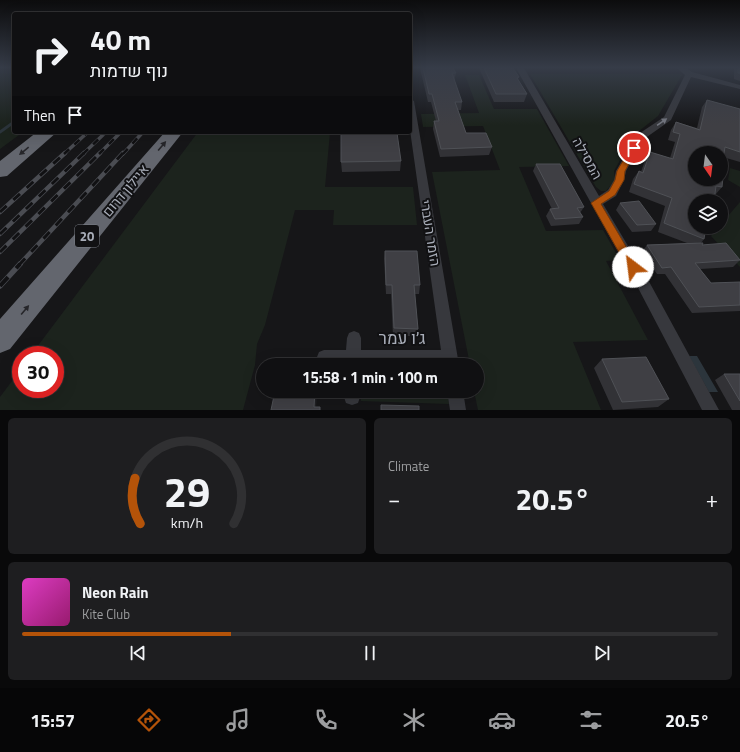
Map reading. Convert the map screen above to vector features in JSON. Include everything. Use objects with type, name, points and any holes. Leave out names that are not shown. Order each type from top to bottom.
[{"type":"highway","points":[[0,171],[46,134]]},
{"type":"highway","name":"איילון דרום","points":[[0,340],[172,134]]},
{"type":"street","name":"המסילה","points":[[531,87],[640,280],[711,410]]},
{"type":"street","points":[[596,203],[612,193],[619,180],[621,171],[640,137],[668,118],[683,87]]},
{"type":"street","name":"הזמר העברי","points":[[412,115],[450,358]]},
{"type":"street","points":[[353,358],[354,338]]},
{"type":"street","name":"ג׳ו עמר","points":[[324,357],[331,358]]},
{"type":"street","points":[[456,398],[458,410]]},
{"type":"shaded area","points":[[0,87],[12,87],[12,134],[20,134],[0,149]]},
{"type":"shaded area","points":[[469,87],[484,87],[494,109],[537,109],[569,166],[519,167],[546,231],[603,230],[620,260],[606,261],[648,340],[573,342],[601,410],[478,410],[475,398],[484,398],[484,358],[469,358],[432,172],[500,170],[483,126],[423,127],[421,114],[479,113]]},
{"type":"shaded area","points":[[538,87],[675,87],[658,116],[634,135],[614,171],[615,180],[606,191],[601,191],[596,187]]},
{"type":"shaded area","points":[[197,134],[330,134],[325,187],[413,187],[417,225],[333,225],[334,210],[295,210],[265,325],[257,344],[255,365],[243,410],[0,410],[0,397],[12,381],[12,398],[64,398],[64,346],[38,346]]},
{"type":"shaded area","points":[[730,168],[740,171],[740,187],[728,180]]},
{"type":"shaded area","points":[[740,202],[740,267],[711,236],[713,234],[728,234],[728,216]]},
{"type":"shaded area","points":[[689,356],[697,356],[718,392],[709,392]]},
{"type":"shaded area","points":[[361,398],[448,398],[449,404],[361,401]]},
{"type":"building","points":[[427,87],[457,87],[462,102],[455,102],[466,133],[486,133],[492,147],[441,149],[434,121],[439,121],[432,94],[429,94]]},
{"type":"building","points":[[493,87],[523,87],[527,94],[496,94]]},
{"type":"building","points":[[707,100],[740,109],[740,152],[728,148],[728,146],[688,146],[688,186],[716,186],[715,194],[688,194],[688,233],[664,223],[672,198],[634,184],[639,171],[643,173],[650,152],[673,159],[680,134],[673,132],[676,122],[700,130]]},
{"type":"building","points":[[341,134],[397,134],[401,161],[341,162]]},
{"type":"building","points":[[536,164],[560,164],[584,207],[577,208],[583,217],[555,219],[550,209],[559,208]]},
{"type":"building","points":[[639,201],[656,224],[637,225],[620,203]]},
{"type":"building","points":[[692,234],[705,234],[704,239]]},
{"type":"building","points":[[703,243],[702,245],[726,243],[740,260],[695,263],[711,283],[740,282],[740,305],[699,307],[671,267],[662,268],[647,245]]},
{"type":"building","points":[[385,251],[417,251],[420,285],[414,285],[418,329],[394,328],[392,285],[386,285]]},
{"type":"building","points":[[646,357],[669,399],[622,402],[602,359]]},
{"type":"building","points":[[724,374],[740,374],[740,401]]},
{"type":"building","points":[[274,398],[315,398],[314,407],[320,407],[320,410],[271,410]]},
{"type":"building","points":[[381,405],[419,406],[419,410],[381,410]]},
{"type":"waterway","points":[[0,132],[12,123]]},
{"type":"railway","points":[[64,154],[86,134]]},
{"type":"railway","points":[[83,154],[104,134]]},
{"type":"railway","points":[[100,153],[119,134]]},
{"type":"railway","points":[[123,154],[141,134]]},
{"type":"railway","points":[[0,212],[65,153]]},
{"type":"railway","points":[[0,234],[84,153]]},
{"type":"railway","points":[[0,252],[100,153]]},
{"type":"railway","points":[[19,265],[123,153]]},
{"type":"railway","points":[[0,286],[20,264]]},
{"type":"route","points":[[633,267],[596,203],[612,193],[619,180],[621,171],[634,148]]}]
